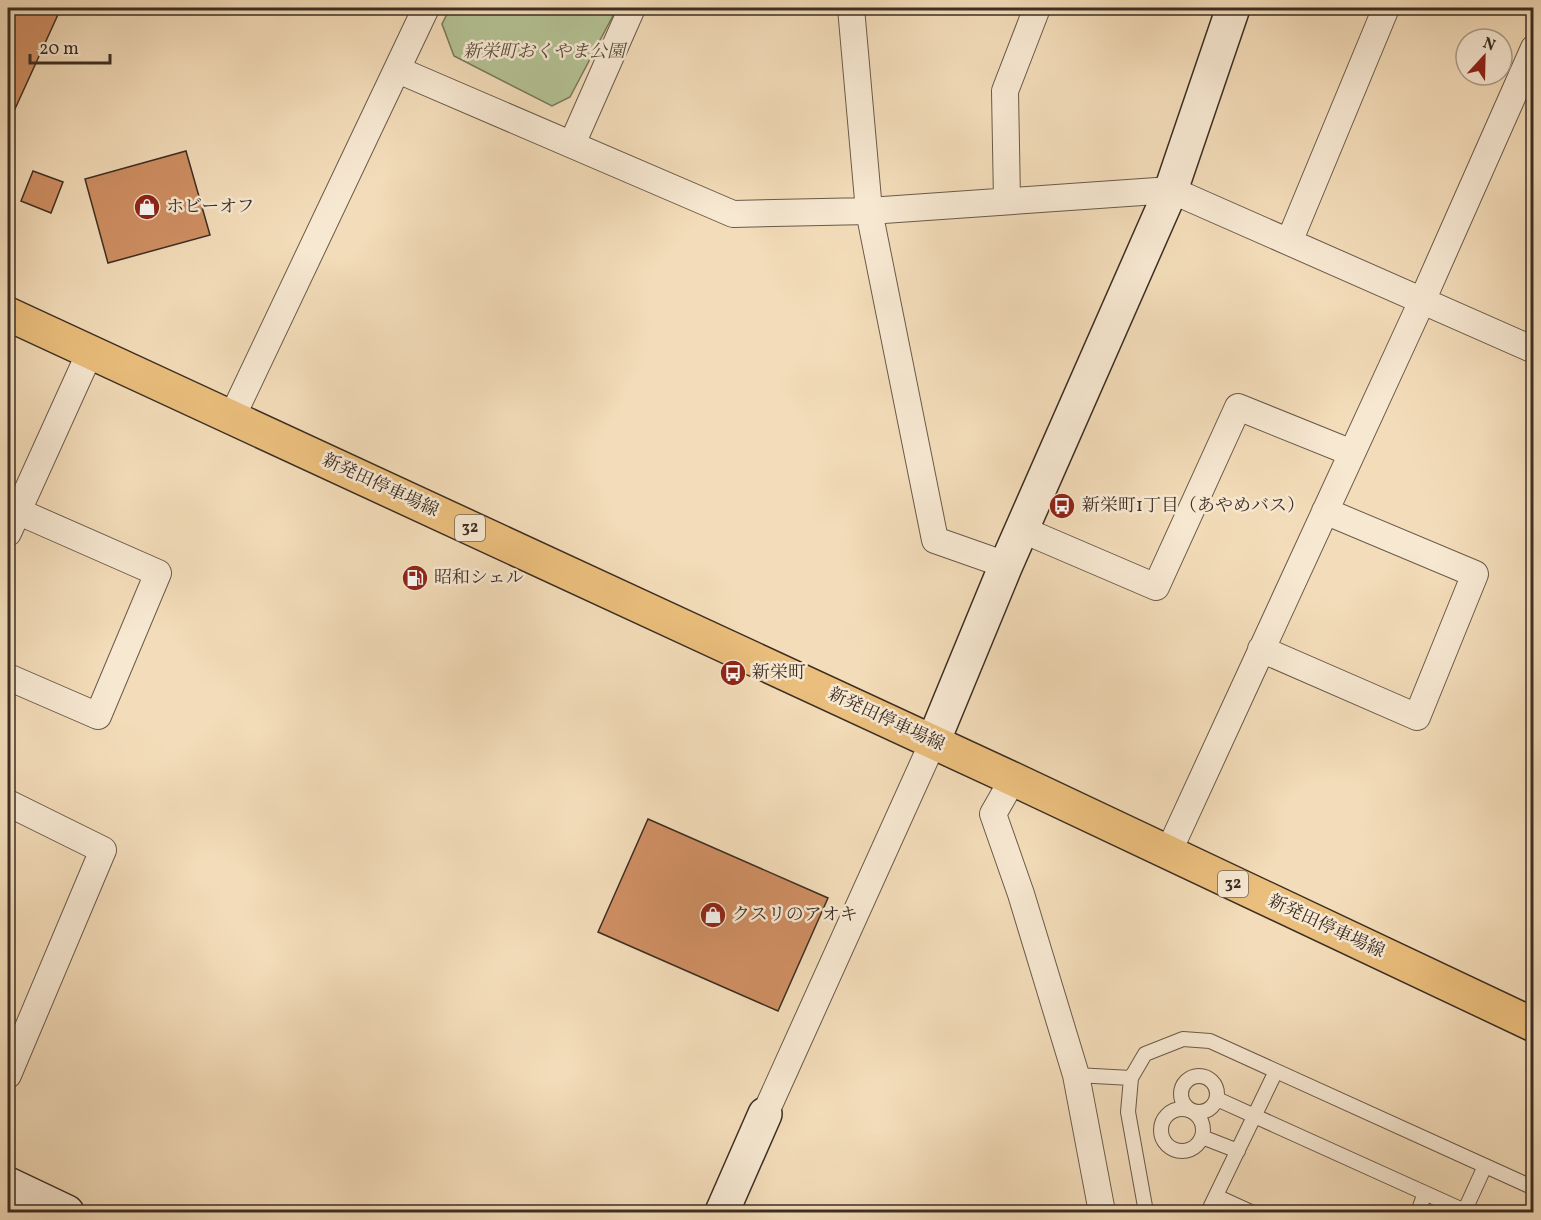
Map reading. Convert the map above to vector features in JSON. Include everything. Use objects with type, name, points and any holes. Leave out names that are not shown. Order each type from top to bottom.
[{"type":"main road","name":"新発田停車場線","points":[[8,314],[1013,779],[1533,1025]]},
{"type":"street","points":[[232,417],[426,8]]},
{"type":"street","points":[[572,144],[632,8]]},
{"type":"street","points":[[851,8],[869,211],[935,540],[1006,565]]},
{"type":"street","points":[[1007,201],[1005,91],[1037,8]]},
{"type":"street","points":[[722,1212],[933,742],[1006,565],[1171,190],[1233,8]]},
{"type":"street","points":[[1289,242],[1386,8]]},
{"type":"street","points":[[1167,853],[1422,301],[1533,48]]},
{"type":"street","points":[[398,70],[733,214],[869,211],[1171,190],[1533,350]]},
{"type":"street","points":[[8,677],[98,716],[158,573],[11,517],[90,352]]},
{"type":"street","points":[[1023,530],[1156,587],[1239,407],[1352,453]]},
{"type":"street","points":[[1261,650],[1418,717],[1475,574],[1325,511]]},
{"type":"street","points":[[1013,779],[993,814],[1021,894],[1076,1075],[1102,1212]]},
{"type":"street","points":[[8,803],[103,850],[8,1075]]},
{"type":"street","points":[[8,1184],[67,1212]]},
{"type":"lane","points":[[1146,1212],[1128,1112],[1131,1078],[1145,1054],[1183,1040],[1210,1041],[1533,1188]]},
{"type":"lane","points":[[1208,1212],[1276,1071]]},
{"type":"lane","points":[[1076,1075],[1131,1078]]},
{"type":"lane","points":[[1192,1111],[1185,1106],[1182,1099],[1181,1091],[1184,1084],[1190,1078],[1207,1077],[1218,1090],[1213,1106],[1207,1111],[1199,1112],[1192,1111],[1182,1108],[1172,1111],[1165,1118],[1161,1127],[1162,1136],[1176,1149],[1184,1151],[1198,1144],[1202,1137],[1203,1127],[1200,1117],[1192,1111]]},
{"type":"lane","points":[[1217,1099],[1465,1212],[1485,1166]]},
{"type":"lane","points":[[1202,1137],[1238,1151]]},
{"type":"lane","points":[[1418,1212],[1425,1193]]},
{"type":"lane","points":[[1216,1196],[1251,1212]]},
{"type":"green space","name":"新栄町おくやま公園","points":[[450,8],[617,8],[570,97],[552,106],[454,56],[442,24]]},
{"type":"building","points":[[8,8],[61,8],[14,111],[8,108]]},
{"type":"building","name":"ホビーオフ","points":[[186,151],[210,235],[108,263],[85,179]]},
{"type":"building","points":[[33,171],[63,182],[51,213],[21,201]]},
{"type":"building","name":"クスリのアオキ","points":[[648,819],[828,898],[778,1011],[598,932]]},
{"type":"place","name":"ホビーオフ","points":[[147,207]]},
{"type":"place","name":"新栄町1丁目（あやめバス）","points":[[1062,506]]},
{"type":"place","name":"昭和シェル","points":[[415,578]]},
{"type":"place","name":"新栄町","points":[[733,673]]},
{"type":"place","name":"クスリのアオキ","points":[[713,915]]}]
